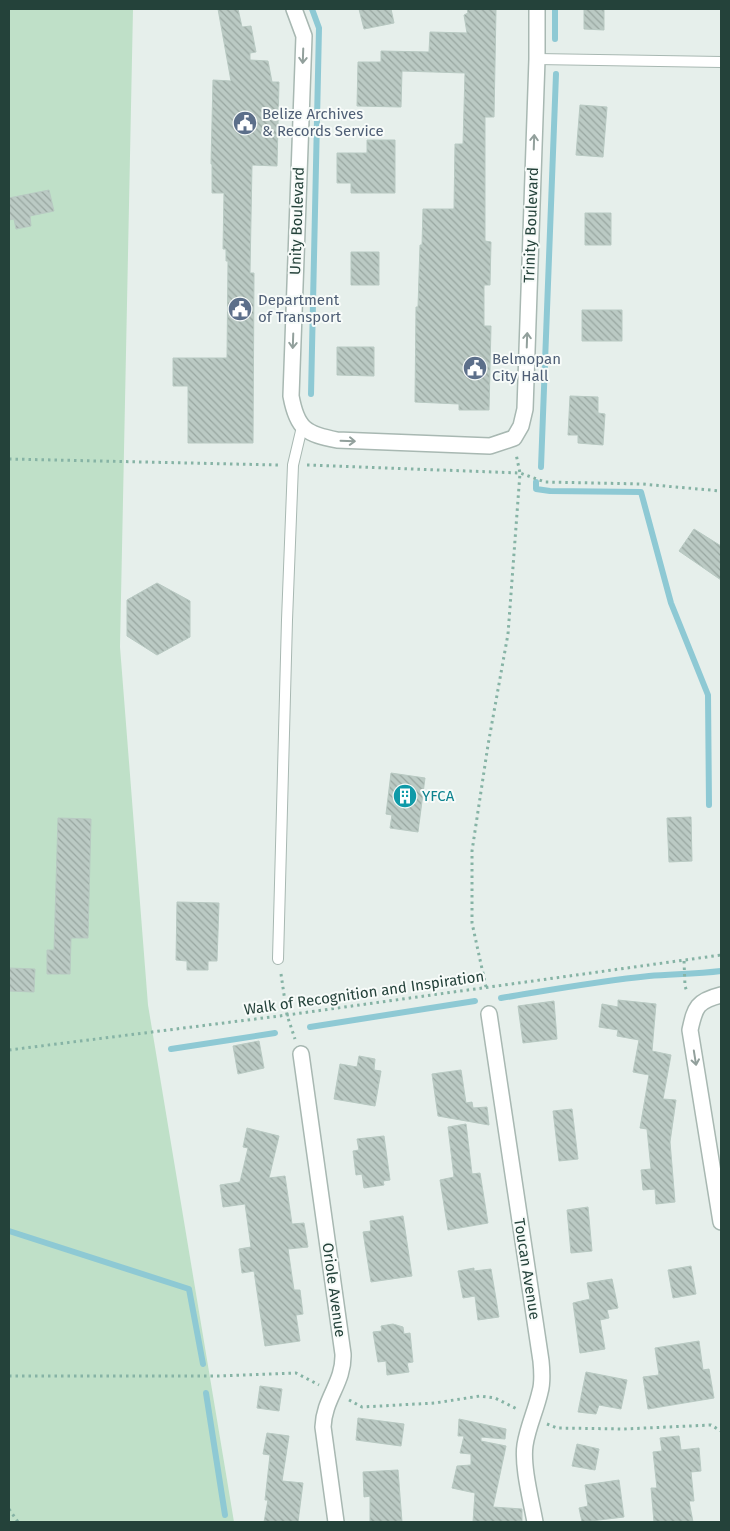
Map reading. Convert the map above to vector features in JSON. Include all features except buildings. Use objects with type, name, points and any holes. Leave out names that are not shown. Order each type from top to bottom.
[{"type":"street","name":"Unity Boulevard","points":[[294,9],[304,36],[291,396],[294,412],[302,427]]},
{"type":"street","name":"Trinity Boulevard","points":[[514,438],[521,426],[525,409],[537,9]]},
{"type":"street","points":[[302,427],[316,436],[337,440],[490,446],[514,438]]},
{"type":"street","points":[[721,995],[708,998],[694,1010],[690,1030],[721,1222]]},
{"type":"street","name":"Toucan Avenue","points":[[489,1014],[541,1361],[541,1391],[528,1431],[525,1447],[535,1522]]},
{"type":"street","name":"Oriole Avenue","points":[[301,1054],[343,1354],[341,1375],[323,1416],[336,1522]]},
{"type":"lane","points":[[537,59],[721,62]]},
{"type":"lane","points":[[278,959],[286,629],[293,465],[302,427]]},
{"type":"path","points":[[486,987],[472,923],[472,851],[488,745],[508,634],[520,472],[514,438]]},
{"type":"path","points":[[9,459],[520,472],[545,482],[642,484],[721,491]]},
{"type":"path","name":"Walk of Recognition and Inspiration","points":[[9,1050],[287,1015],[721,955]]},
{"type":"path","points":[[278,959],[287,1015],[301,1054]]},
{"type":"path","points":[[684,961],[685,986]]},
{"type":"path","points":[[9,1376],[219,1376],[296,1373],[362,1407],[435,1403],[480,1396],[495,1398],[556,1428],[624,1429],[711,1425],[721,1431]]},
{"type":"path","points":[[9,1509],[18,1522]]},
{"type":"green space","points":[[9,9],[133,9],[120,647],[148,1005],[234,1522],[9,1522]]},
{"type":"waterway","points":[[311,394],[319,28],[312,9]]},
{"type":"waterway","points":[[555,9],[555,39]]},
{"type":"waterway","points":[[541,467],[556,74]]},
{"type":"waterway","points":[[536,482],[536,489],[550,491],[641,492],[671,603],[708,695],[709,805]]},
{"type":"waterway","points":[[501,998],[630,978],[721,971]]},
{"type":"waterway","points":[[310,1027],[475,1001]]},
{"type":"waterway","points":[[171,1049],[275,1033]]},
{"type":"waterway","points":[[9,1231],[189,1289],[203,1364]]},
{"type":"waterway","points":[[206,1393],[225,1515]]},
{"type":"place","name":"Belize Archives & Records Service","points":[[245,123]]},
{"type":"place","name":"Department of Transport","points":[[240,309]]},
{"type":"place","name":"Belmopan City Hall","points":[[475,368]]},
{"type":"place","name":"YFCA","points":[[405,796]]}]
